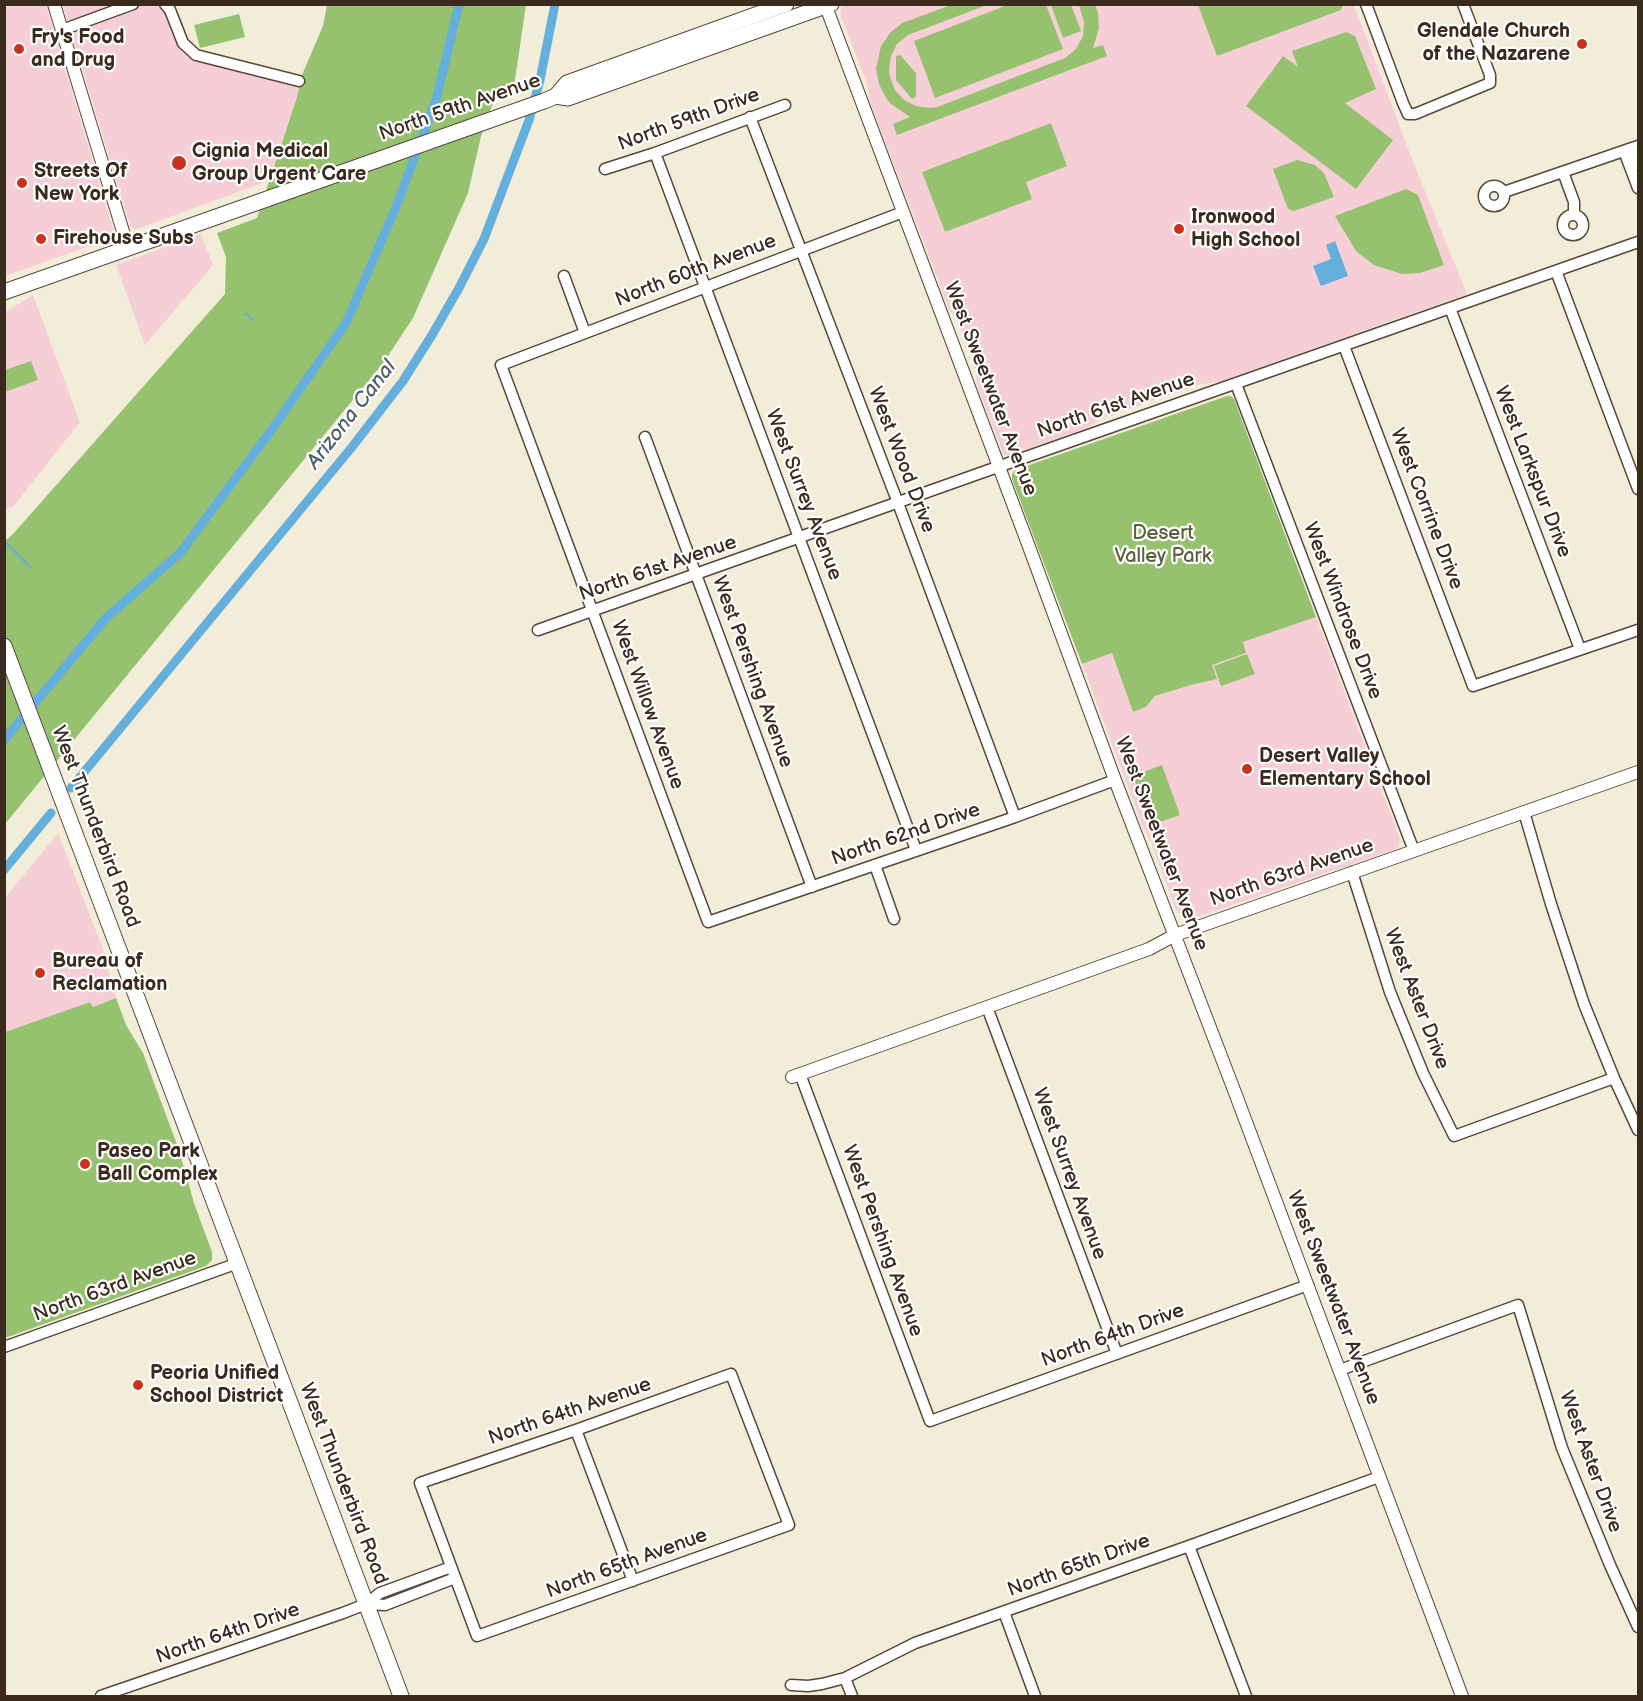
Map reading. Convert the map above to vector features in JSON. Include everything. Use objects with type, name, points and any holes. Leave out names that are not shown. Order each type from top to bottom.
[{"type":"main road","name":"North 59th Avenue","points":[[550,98],[567,83],[786,4]]},
{"type":"main road","name":"North 59th Avenue","points":[[4,292],[550,98],[568,98],[827,5]]},
{"type":"main road","name":"West Thunderbird Road","points":[[4,646],[400,1696]]},
{"type":"street","points":[[54,4],[128,248]]},
{"type":"street","points":[[62,30],[133,4]]},
{"type":"street","points":[[165,4],[170,10],[183,43],[196,55],[299,81]]},
{"type":"street","points":[[1366,4],[1403,103],[1408,114],[1415,114],[1490,83],[1490,75],[1463,4]]},
{"type":"street","name":"West Sweetwater Avenue","points":[[827,5],[1115,780],[1462,1696]]},
{"type":"street","name":"North 59th Drive","points":[[605,169],[785,105]]},
{"type":"street","name":"West Wood Drive","points":[[750,117],[898,503],[1014,817]]},
{"type":"street","points":[[1632,148],[1638,165]]},
{"type":"street","points":[[1504,192],[1632,148]]},
{"type":"street","points":[[1632,148],[1638,188]]},
{"type":"street","name":"West Surrey Avenue","points":[[655,153],[916,850]]},
{"type":"street","points":[[1563,172],[1574,202],[1574,214]]},
{"type":"street","name":"North 60th Avenue","points":[[501,365],[903,212]]},
{"type":"street","name":"North 61st Avenue","points":[[538,630],[1638,242]]},
{"type":"street","points":[[1556,271],[1638,489]]},
{"type":"street","points":[[564,276],[585,333]]},
{"type":"street","name":"West Larkspur Drive","points":[[1450,308],[1580,649]]},
{"type":"street","name":"West Corrine Drive","points":[[1344,346],[1473,686],[1580,649]]},
{"type":"street","name":"West Willow Avenue","points":[[501,365],[708,922]]},
{"type":"street","name":"West Windrose Drive","points":[[1236,384],[1414,851]]},
{"type":"street","name":"West Pershing Avenue","points":[[645,437],[812,887]]},
{"type":"street","points":[[1580,649],[1638,630]]},
{"type":"street","name":"North 63rd Avenue","points":[[796,1075],[1149,949],[1175,935],[1638,772]]},
{"type":"street","name":"North 62nd Drive","points":[[708,922],[1115,780]]},
{"type":"street","points":[[1524,812],[1577,982],[1614,1078],[1638,1130]]},
{"type":"street","points":[[874,865],[894,919]]},
{"type":"street","name":"West Aster Drive","points":[[1352,873],[1390,992],[1454,1136],[1614,1078]]},
{"type":"street","name":"West Surrey Avenue","points":[[987,1007],[1117,1354]]},
{"type":"street","name":"West Pershing Avenue","points":[[796,1075],[930,1421]]},
{"type":"street","name":"North 63rd Avenue","points":[[4,1347],[238,1263]]},
{"type":"street","name":"North 64th Drive","points":[[930,1421],[1308,1286]]},
{"type":"street","name":"West Aster Drive","points":[[1340,1370],[1518,1305],[1562,1448],[1638,1627]]},
{"type":"street","name":"North 64th Avenue","points":[[453,1573],[420,1483],[731,1374],[789,1525]]},
{"type":"street","points":[[576,1430],[633,1581]]},
{"type":"street","name":"North 65th Drive","points":[[791,1685],[808,1686],[845,1678],[915,1643],[1379,1477]]},
{"type":"street","name":"North 65th Avenue","points":[[453,1573],[477,1636],[789,1525]]},
{"type":"street","points":[[1189,1546],[1246,1696]]},
{"type":"street","name":"North 64th Drive","points":[[366,1604],[385,1605],[419,1592],[453,1573]]},
{"type":"street","name":"North 64th Drive","points":[[101,1696],[366,1604],[380,1593],[415,1581],[453,1573]]},
{"type":"street","points":[[415,1581],[419,1592]]},
{"type":"street","points":[[1004,1612],[1035,1696]]},
{"type":"street","points":[[845,1678],[852,1696]]},
{"type":"shaded area","name":"Ironwood High School","points":[[846,4],[1354,5],[1414,164],[1467,294],[1222,381],[1198,385],[1103,418],[1087,428],[1004,455],[978,388],[975,367],[957,320],[949,309],[870,102],[867,83],[841,17],[840,10]]},
{"type":"shaded area","points":[[4,5],[46,5],[114,232],[109,239],[5,276]]},
{"type":"shaded area","points":[[63,5],[163,5],[177,43],[190,58],[299,86],[268,181],[140,228],[135,229],[130,226]]},
{"type":"shaded area","points":[[201,234],[213,265],[145,345],[116,265]]},
{"type":"shaded area","points":[[33,295],[80,422],[13,507],[5,513],[5,312]]},
{"type":"shaded area","name":"Desert Valley Elementary School","points":[[1316,617],[1400,839],[1399,846],[1396,849],[1194,918],[1182,916],[1176,910],[1151,842],[1143,827],[1082,664],[1112,653],[1133,711],[1146,707],[1155,696],[1216,679],[1212,665],[1246,653],[1243,642]]},
{"type":"shaded area","points":[[58,833],[105,954],[116,998],[92,1007],[90,1002],[5,1032],[4,899]]},
{"type":"green space","points":[[1010,4],[1046,5],[1063,49],[935,98],[914,41]]},
{"type":"green space","points":[[1198,4],[1343,5],[1341,10],[1217,56]]},
{"type":"green space","points":[[327,5],[526,5],[513,93],[494,100],[481,136],[468,193],[413,318],[384,362],[5,824],[5,541],[225,294],[226,257],[217,233],[257,218],[297,97],[302,75],[323,26]]},
{"type":"green space","points":[[951,5],[987,5],[908,35],[897,44],[891,56],[889,70],[895,90],[904,100],[916,106],[937,107],[1065,58],[1076,49],[1083,36],[1084,22],[1079,5],[1095,5],[1099,28],[1093,48],[1103,45],[1107,56],[897,135],[893,124],[910,117],[891,104],[879,84],[876,69],[881,46],[890,33],[902,23]]},
{"type":"green space","points":[[1051,5],[1071,5],[1081,31],[1063,38]]},
{"type":"green space","points":[[239,14],[245,37],[200,48],[194,25]]},
{"type":"green space","points":[[1346,32],[1355,36],[1376,89],[1345,103],[1393,140],[1356,189],[1246,106],[1283,56],[1298,67],[1292,51]]},
{"type":"green space","points":[[900,55],[916,73],[916,97],[912,99],[896,80],[896,56]]},
{"type":"green space","points":[[1051,123],[1067,166],[1026,182],[1032,199],[945,232],[922,172]]},
{"type":"green space","points":[[1297,160],[1315,165],[1324,173],[1334,197],[1294,211],[1288,209],[1273,169]]},
{"type":"green space","points":[[1406,189],[1418,195],[1444,265],[1420,273],[1402,274],[1374,265],[1356,251],[1335,216]]},
{"type":"green space","points":[[31,361],[38,380],[5,392],[5,370]]},
{"type":"green space","name":"Desert Valley Park","points":[[1227,396],[1234,399],[1316,617],[1243,642],[1246,653],[1212,665],[1217,679],[1155,696],[1146,707],[1133,712],[1112,653],[1082,664],[1012,474],[1015,470]]},
{"type":"green space","points":[[1247,654],[1255,674],[1221,686],[1214,666]]},
{"type":"green space","points":[[1162,765],[1180,815],[1151,825],[1133,776]]},
{"type":"green space","name":"Paseo Park Ball Complex","points":[[116,998],[126,1025],[143,1053],[179,1150],[194,1203],[212,1252],[212,1260],[206,1266],[5,1338],[5,1032],[90,1002],[93,1007]]},
{"type":"water","points":[[1335,241],[1348,276],[1321,286],[1313,266],[1331,259],[1326,245]]},
{"type":"waterway","points":[[4,740],[106,618],[180,553],[270,432],[346,323],[396,207],[436,100],[459,4]]},
{"type":"waterway","name":"Arizona Canal","points":[[71,788],[352,447],[403,381],[432,335],[484,239],[529,120],[540,80],[555,4]]},
{"type":"waterway","points":[[246,314],[254,320]]},
{"type":"waterway","points":[[6,543],[31,568]]},
{"type":"waterway","points":[[4,870],[51,813]]},
{"type":"place","name":"Glendale Church of the Nazarene","points":[[1582,44]]},
{"type":"place","name":"Fry's Food and Drug","points":[[19,49]]},
{"type":"place","name":"Cignia Medical Group Urgent Care","points":[[179,163]]},
{"type":"place","name":"Streets Of New York","points":[[22,183]]},
{"type":"place","name":"Ironwood High School","points":[[1179,229]]},
{"type":"place","name":"Firehouse Subs","points":[[41,239]]},
{"type":"place","name":"Desert Valley Elementary School","points":[[1247,769]]},
{"type":"place","name":"Bureau of Reclamation","points":[[40,973]]},
{"type":"place","name":"Paseo Park Ball Complex","points":[[85,1164]]},
{"type":"place","name":"Peoria Unified School District","points":[[138,1385]]}]
